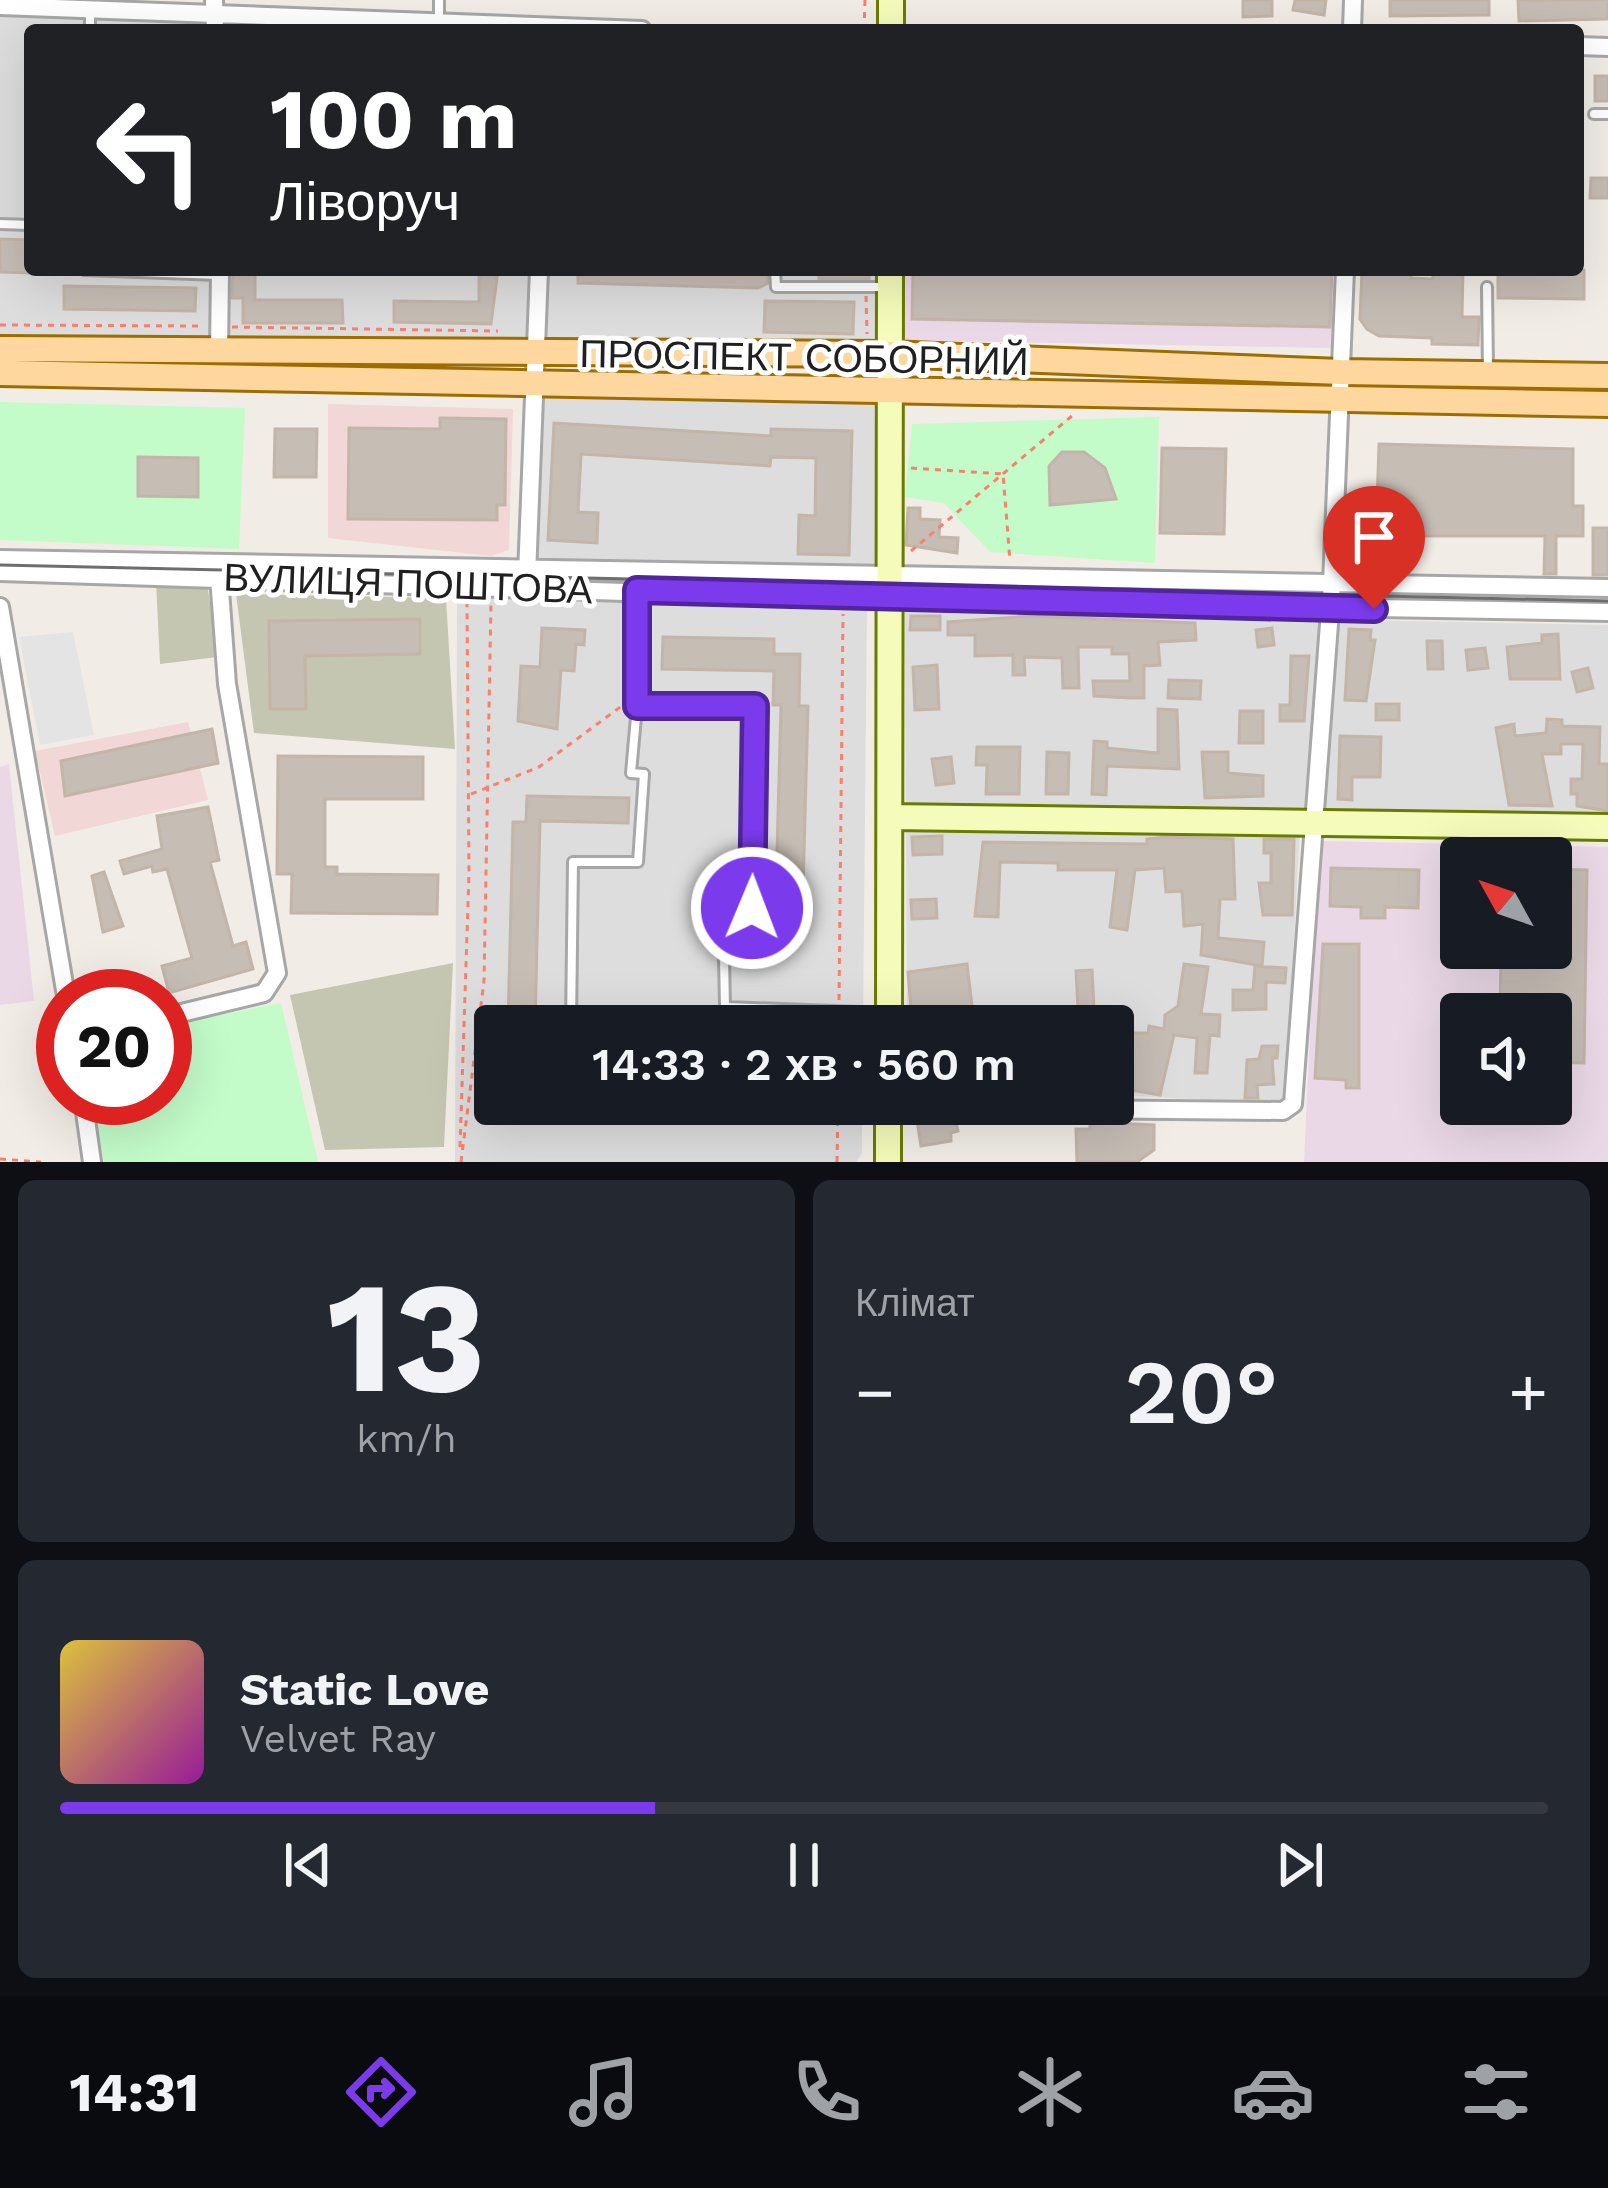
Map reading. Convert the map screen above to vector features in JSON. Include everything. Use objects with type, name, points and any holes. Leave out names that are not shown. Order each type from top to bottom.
[{"type":"main road","name":"ПРОСПЕКТ СОБОРНИЙ","points":[[0,349],[219,352],[536,343],[878,348],[1608,404]]},
{"type":"main road","name":"ПРОСПЕКТ СОБОРНИЙ","points":[[0,373],[890,389],[1341,385],[1488,374],[1608,376]]},
{"type":"street","points":[[0,6],[90,9],[150,21],[310,9],[475,24]]},
{"type":"street","points":[[219,352],[220,276]]},
{"type":"street","points":[[527,578],[539,276]]},
{"type":"street","points":[[1134,1110],[1283,1111],[1293,1104],[1331,584],[1345,276]]},
{"type":"street","points":[[882,281],[878,348],[890,389],[894,578],[889,1005]]},
{"type":"street","name":"ВУЛИЦЯ ПОШТОВА","points":[[0,565],[527,578],[1608,588]]},
{"type":"street","name":"ВУЛИЦЯ ПОШТОВА","points":[[0,565],[491,586],[527,578],[637,590],[843,599],[894,578],[1327,608],[1608,612]]},
{"type":"street","points":[[192,1010],[264,993],[274,986],[278,974],[227,684],[219,577]]},
{"type":"street","points":[[0,607],[62,969]]},
{"type":"street","points":[[891,818],[1608,827]]},
{"type":"street","points":[[87,1125],[92,1162]]},
{"type":"street","points":[[888,1125],[888,1162]]},
{"type":"lane","points":[[439,0],[439,22]]},
{"type":"lane","points":[[90,9],[90,24]]},
{"type":"lane","points":[[1594,114],[1608,114]]},
{"type":"lane","points":[[775,276],[776,287],[882,281]]},
{"type":"lane","points":[[1487,287],[1488,374]]},
{"type":"lane","points":[[571,1005],[573,862],[638,862],[644,774],[632,773],[637,590]]},
{"type":"lane","points":[[637,706],[755,706],[752,908],[723,907],[725,1005]]},
{"type":"path","points":[[878,348],[882,281]]},
{"type":"path","points":[[0,325],[219,326],[536,343]]},
{"type":"path","points":[[894,578],[1003,474],[1075,414]]},
{"type":"path","points":[[903,468],[1003,474]]},
{"type":"path","points":[[1003,474],[1010,561]]},
{"type":"path","points":[[460,1162],[470,795],[467,585]]},
{"type":"path","points":[[460,1162],[484,981],[491,586]]},
{"type":"path","points":[[839,1005],[843,599]]},
{"type":"path","points":[[470,795],[538,767],[637,694]]},
{"type":"path","points":[[837,1162],[838,1125]]},
{"type":"path","points":[[0,1159],[41,1162]]},
{"type":"shaded area","points":[[0,14],[294,24],[24,24],[24,276],[878,276],[876,347],[0,334]]},
{"type":"shaded area","points":[[904,276],[1332,276],[1331,348],[902,340]]},
{"type":"shaded area","points":[[541,389],[878,397],[877,567],[533,565]]},
{"type":"shaded area","points":[[328,404],[513,409],[509,550],[491,556],[328,538]]},
{"type":"shaded area","points":[[156,581],[207,583],[218,657],[160,664]]},
{"type":"shaded area","points":[[457,591],[867,608],[863,1005],[474,1005],[474,1125],[862,1125],[862,1153],[856,1162],[455,1162]]},
{"type":"shaded area","points":[[236,594],[446,598],[455,749],[254,733]]},
{"type":"shaded area","points":[[905,611],[1608,625],[1608,819],[1301,814],[1285,1104],[1134,1096],[1134,1005],[907,1005]]},
{"type":"shaded area","points":[[73,632],[94,735],[40,745],[19,637]]},
{"type":"shaded area","points":[[188,722],[208,800],[55,836],[35,751]]},
{"type":"shaded area","points":[[9,764],[34,1001],[0,1005],[0,767]]},
{"type":"shaded area","points":[[1319,841],[1440,844],[1440,969],[1572,969],[1572,846],[1608,847],[1608,1162],[1304,1162]]},
{"type":"shaded area","points":[[453,963],[444,1147],[325,1150],[290,995]]},
{"type":"green space","points":[[0,402],[245,408],[239,549],[0,540]]},
{"type":"green space","points":[[1159,417],[1155,563],[990,552],[944,503],[905,497],[912,424]]},
{"type":"green space","points":[[281,1003],[318,1162],[104,1162],[97,1125],[192,1125],[192,1021]]},
{"type":"building","points":[[1243,0],[1272,0],[1272,16],[1243,17]]},
{"type":"building","points":[[1295,0],[1326,0],[1324,15],[1293,10]]},
{"type":"building","points":[[1390,0],[1489,0],[1489,15],[1390,16]]},
{"type":"building","points":[[1518,0],[1608,0],[1608,19],[1519,21]]},
{"type":"building","points":[[1595,76],[1608,76],[1608,101],[1595,101]]},
{"type":"building","points":[[1591,178],[1608,178],[1608,198],[1590,198]]},
{"type":"building","points":[[0,239],[24,240],[24,273],[0,272]]},
{"type":"building","points":[[233,276],[255,276],[255,300],[342,300],[343,323],[243,323],[243,298],[232,298]]},
{"type":"building","points":[[479,276],[497,276],[491,324],[394,322],[394,301],[479,302]]},
{"type":"building","points":[[578,276],[767,276],[768,283],[758,288],[578,283]]},
{"type":"building","points":[[819,276],[869,276],[869,279]]},
{"type":"building","points":[[913,276],[1332,276],[1330,327],[912,319]]},
{"type":"building","points":[[1362,276],[1463,276],[1462,317],[1479,317],[1478,345],[1379,336],[1360,319]]},
{"type":"building","points":[[1498,276],[1584,276],[1584,299],[1498,298]]},
{"type":"building","points":[[64,286],[196,288],[195,311],[64,309]]},
{"type":"building","points":[[765,301],[854,302],[853,334],[764,332]]},
{"type":"building","points":[[440,418],[506,419],[505,505],[497,505],[497,520],[348,519],[349,428],[440,429]]},
{"type":"building","points":[[554,423],[771,436],[771,429],[852,431],[849,555],[798,554],[799,515],[815,516],[816,458],[771,457],[770,466],[581,454],[578,512],[598,513],[597,543],[548,540]]},
{"type":"building","points":[[275,429],[317,429],[316,477],[274,477]]},
{"type":"building","points":[[1379,444],[1573,449],[1573,506],[1583,506],[1583,536],[1556,536],[1556,574],[1544,574],[1545,536],[1376,536]]},
{"type":"building","points":[[1162,448],[1226,449],[1224,534],[1160,533]]},
{"type":"building","points":[[1062,452],[1084,452],[1105,468],[1116,499],[1050,505],[1049,466]]},
{"type":"building","points":[[138,457],[198,458],[198,497],[138,496]]},
{"type":"building","points":[[908,508],[920,508],[920,519],[940,520],[939,537],[958,538],[957,553],[906,545]]},
{"type":"building","points":[[1593,528],[1608,528],[1608,575],[1593,575]]},
{"type":"building","points":[[911,616],[940,616],[940,630],[910,630]]},
{"type":"building","points":[[1031,616],[1195,623],[1196,640],[1158,642],[1160,665],[1144,666],[1144,698],[1130,698],[1094,696],[1093,681],[1130,681],[1129,654],[1112,654],[1112,647],[1078,647],[1079,688],[1063,688],[1062,658],[1024,657],[1025,675],[1013,675],[1013,655],[975,656],[975,635],[948,635],[948,622]]},
{"type":"building","points":[[420,619],[420,654],[305,656],[306,709],[270,709],[269,621]]},
{"type":"building","points":[[542,628],[585,630],[584,645],[576,644],[574,671],[561,670],[557,729],[518,721],[521,666],[540,667]]},
{"type":"building","points":[[1272,628],[1274,645],[1258,647],[1256,630]]},
{"type":"building","points":[[1349,629],[1371,630],[1370,640],[1375,640],[1366,701],[1345,700]]},
{"type":"building","points":[[1558,634],[1560,679],[1510,679],[1507,647],[1542,643],[1542,635]]},
{"type":"building","points":[[663,637],[774,639],[774,654],[800,654],[799,706],[808,706],[802,927],[775,926],[781,705],[773,705],[774,671],[662,669]]},
{"type":"building","points":[[1427,641],[1442,641],[1443,669],[1428,669]]},
{"type":"building","points":[[1485,648],[1488,668],[1468,670],[1466,650]]},
{"type":"building","points":[[1291,656],[1309,656],[1304,721],[1280,721],[1280,705],[1290,705]]},
{"type":"building","points":[[937,665],[939,709],[915,710],[913,667]]},
{"type":"building","points":[[1588,668],[1593,688],[1577,692],[1572,672]]},
{"type":"building","points":[[1169,680],[1201,681],[1200,699],[1168,698]]},
{"type":"building","points":[[1376,704],[1399,704],[1399,720],[1376,720]]},
{"type":"building","points":[[1158,709],[1177,710],[1179,769],[1107,766],[1106,795],[1092,794],[1094,741],[1107,742],[1107,748],[1158,753]]},
{"type":"building","points":[[1240,711],[1263,711],[1263,743],[1239,743]]},
{"type":"building","points":[[1547,719],[1562,720],[1562,726],[1600,727],[1599,764],[1608,764],[1608,811],[1577,806],[1577,794],[1571,794],[1571,779],[1582,779],[1583,744],[1561,744],[1561,754],[1542,754],[1552,806],[1509,805],[1496,728],[1514,724],[1515,736],[1546,733]]},
{"type":"building","points":[[212,729],[218,763],[65,796],[61,761]]},
{"type":"building","points":[[1340,736],[1381,737],[1380,777],[1352,777],[1352,800],[1338,799]]},
{"type":"building","points":[[977,747],[1020,747],[1019,794],[986,794],[987,765],[976,765]]},
{"type":"building","points":[[1047,752],[1069,753],[1068,794],[1046,794]]},
{"type":"building","points":[[1202,752],[1228,752],[1228,773],[1263,776],[1263,796],[1205,798]]},
{"type":"building","points":[[278,756],[423,757],[423,799],[325,799],[325,867],[337,867],[337,874],[438,875],[437,914],[291,913],[292,874],[277,874]]},
{"type":"building","points":[[951,757],[954,783],[936,785],[932,759]]},
{"type":"building","points":[[527,796],[629,798],[628,823],[540,821],[536,1005],[509,1005],[513,822],[526,822]]},
{"type":"building","points":[[208,807],[219,860],[210,862],[233,946],[246,942],[253,969],[192,986],[192,969],[163,969],[192,958],[167,869],[153,872],[152,866],[124,874],[120,861],[162,849],[157,816]]},
{"type":"building","points":[[942,836],[942,854],[913,855],[912,837]]},
{"type":"building","points":[[1147,839],[1233,839],[1235,899],[1220,899],[1218,938],[1264,942],[1262,966],[1201,955],[1203,924],[1184,926],[1182,891],[1166,892],[1164,868],[1135,870],[1127,930],[1110,927],[1117,870],[1058,870],[1058,863],[1000,862],[998,917],[975,916],[983,842],[1147,844]]},
{"type":"building","points":[[1264,839],[1294,839],[1292,915],[1263,915],[1259,883],[1271,883],[1271,853],[1264,853]]},
{"type":"building","points":[[1331,868],[1419,870],[1418,908],[1385,907],[1385,918],[1361,918],[1361,907],[1330,906]]},
{"type":"building","points":[[1572,870],[1587,870],[1584,1063],[1572,1063],[1572,993],[1500,993],[1501,969],[1572,969]]},
{"type":"building","points":[[104,872],[123,926],[103,932],[92,876]]},
{"type":"building","points":[[936,899],[937,918],[912,919],[911,900]]},
{"type":"building","points":[[732,926],[778,927],[778,953],[732,952]]},
{"type":"building","points":[[1323,944],[1359,944],[1359,1088],[1346,1088],[1346,1080],[1315,1078]]},
{"type":"building","points":[[967,964],[972,1005],[911,1005],[908,972]]},
{"type":"building","points":[[1184,964],[1208,967],[1201,1014],[1220,1015],[1219,1036],[1210,1035],[1207,1073],[1195,1073],[1197,1038],[1174,1035],[1160,1095],[1134,1091],[1134,1033],[1148,1033],[1149,1026],[1164,1029],[1165,1015],[1178,1006]]},
{"type":"building","points":[[1255,966],[1286,968],[1285,983],[1266,982],[1266,1009],[1233,1010],[1233,990],[1253,990]]},
{"type":"building","points":[[1092,970],[1094,1005],[1078,1005],[1076,971]]},
{"type":"building","points":[[1262,1046],[1278,1046],[1277,1058],[1272,1058],[1274,1084],[1257,1085],[1258,1098],[1245,1098],[1247,1060],[1259,1059]]},
{"type":"building","points":[[918,1125],[956,1125],[951,1141],[921,1146]]},
{"type":"building","points":[[1090,1125],[1154,1125],[1154,1150],[1137,1162],[1077,1162],[1076,1129],[1090,1129]]},
{"type":"tram line","points":[[0,565],[1608,601]]},
{"type":"route","points":[[752,908],[755,706],[637,706],[637,590],[843,599],[1374,609]]}]
